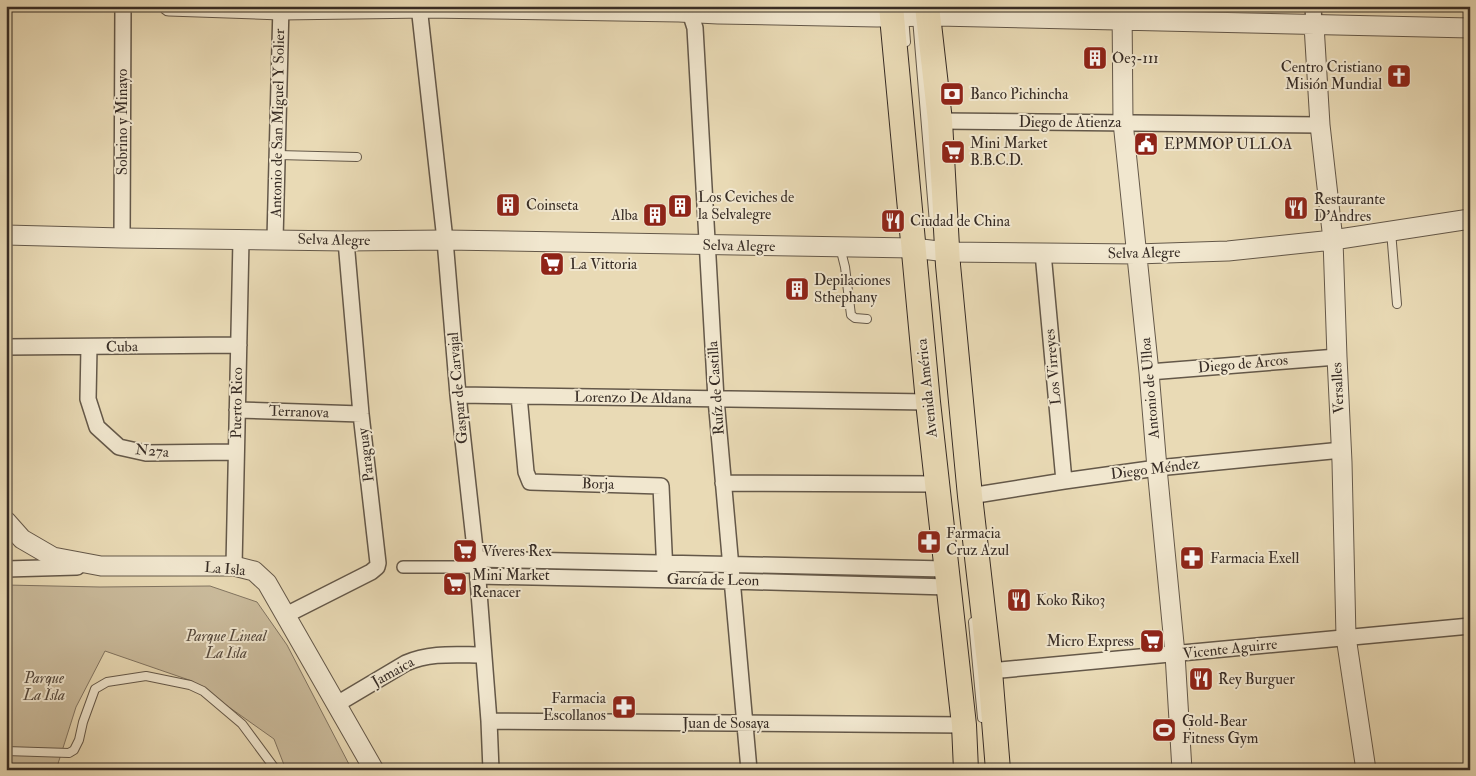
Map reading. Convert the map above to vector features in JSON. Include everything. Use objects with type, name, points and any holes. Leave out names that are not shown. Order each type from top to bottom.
[{"type":"main road","name":"Avenida América","points":[[909,12],[940,121],[930,250],[928,402],[947,578],[974,728],[970,765]]},
{"type":"main road","name":"Avenida América","points":[[909,12],[930,250],[970,496],[990,671],[998,770]]},
{"type":"street","name":"Sobrino y Minayo","points":[[122,238],[123,6]]},
{"type":"street","points":[[169,6],[689,9],[1313,16],[1470,28]]},
{"type":"street","name":"Gaspar de Carvajal","points":[[419,7],[445,240],[458,395],[477,567],[491,770]]},
{"type":"street","name":"Antonio de San Miguel Y Solier","points":[[276,239],[281,8]]},
{"type":"street","name":"Ruíz de Castilla","points":[[689,9],[695,28],[716,399],[749,770]]},
{"type":"street","name":"Antonio de Ulloa","points":[[1122,13],[1123,122],[1149,372],[1156,468],[1175,654],[1182,770]]},
{"type":"street","name":"Versalles","points":[[1313,16],[1320,125],[1333,240],[1342,450],[1346,637],[1366,770]]},
{"type":"street","name":"Diego de Atienza","points":[[940,121],[1320,125]]},
{"type":"street","name":"Selva Alegre","points":[[6,235],[241,240],[445,240],[1136,254],[1228,251],[1333,240],[1470,219]]},
{"type":"street","name":"Puerto Rico","points":[[234,566],[241,240]]},
{"type":"street","name":"Paraguay","points":[[286,614],[368,574],[377,567],[346,241]]},
{"type":"street","name":"Los Virreyes","points":[[1043,253],[1064,480]]},
{"type":"street","name":"Cuba","points":[[6,347],[238,345]]},
{"type":"street","name":"N27a","points":[[89,347],[88,399],[97,427],[119,447],[146,453],[236,452]]},
{"type":"street","name":"Diego de Arcos","points":[[1149,372],[1337,356]]},
{"type":"street","name":"Lorenzo De Aldana","points":[[458,395],[928,402]]},
{"type":"street","name":"Borja","points":[[519,396],[526,472],[530,482],[661,486],[665,580]]},
{"type":"street","name":"Terranova","points":[[237,410],[361,414]]},
{"type":"street","name":"Diego Méndez","points":[[970,496],[1064,480],[1156,468],[1342,450]]},
{"type":"street","points":[[723,482],[937,484]]},
{"type":"street","name":"La Isla","points":[[6,522],[22,539],[53,558],[101,566],[234,566],[254,571],[267,583],[286,614],[374,770]]},
{"type":"street","name":"García de Leon","points":[[477,567],[664,563],[731,565],[947,578]]},
{"type":"street","points":[[6,569],[101,566]]},
{"type":"street","points":[[403,568],[477,567]]},
{"type":"street","name":"García de Leon","points":[[477,567],[665,580],[947,578]]},
{"type":"street","name":"Vicente Aguirre","points":[[990,671],[1470,626]]},
{"type":"street","name":"Jamaica","points":[[337,704],[406,663],[418,658],[483,655]]},
{"type":"street","name":"Juan de Sosaya","points":[[489,721],[745,723],[974,728]]},
{"type":"lane","points":[[907,50],[909,12]]},
{"type":"lane","points":[[909,12],[935,232]]},
{"type":"lane","points":[[278,155],[357,156]]},
{"type":"lane","points":[[1391,231],[1397,304]]},
{"type":"lane","points":[[840,247],[845,267],[851,315],[855,318],[867,320]]},
{"type":"lane","points":[[942,454],[970,765]]},
{"type":"lane","points":[[972,611],[974,728]]},
{"type":"lane","points":[[6,751],[69,753],[74,750],[95,689],[107,682],[146,676],[190,685],[203,691],[242,724],[276,770]]},
{"type":"green space","name":"Parque Lineal La Isla","points":[[6,585],[100,587],[210,586],[257,602],[287,645],[352,770],[286,770],[274,739],[192,681],[105,651],[76,707],[56,770],[6,770]]},
{"type":"place","name":"Oe3-111","points":[[1095,58]]},
{"type":"place","name":"Centro Cristiano Misión Mundial","points":[[1399,76]]},
{"type":"place","name":"Banco Pichincha","points":[[952,94]]},
{"type":"place","name":"EPMMOP ULLOA","points":[[1146,144]]},
{"type":"place","name":"Mini Market B.B.C.D.","points":[[953,152]]},
{"type":"place","name":"Coinseta","points":[[508,205]]},
{"type":"place","name":"Los Ceviches de la Selvalegre","points":[[680,206]]},
{"type":"place","name":"Restaurante D'Andres","points":[[1296,208]]},
{"type":"place","name":"Alba","points":[[655,215]]},
{"type":"place","name":"Ciudad de China","points":[[893,221]]},
{"type":"place","name":"La Vittoria","points":[[552,264]]},
{"type":"place","name":"Depilaciones Sthephany","points":[[797,289]]},
{"type":"place","name":"Farmacia Cruz Azul","points":[[929,542]]},
{"type":"place","name":"Víveres Rex","points":[[465,551]]},
{"type":"place","name":"Farmacia Exell","points":[[1192,558]]},
{"type":"place","name":"Mini Market Renacer","points":[[455,584]]},
{"type":"place","name":"Koko Riko3","points":[[1019,600]]},
{"type":"place","name":"Micro Express","points":[[1152,641]]},
{"type":"place","name":"Rey Burguer","points":[[1201,679]]},
{"type":"place","name":"Farmacia Escollanos","points":[[624,707]]},
{"type":"place","name":"Gold-Bear Fitness Gym","points":[[1164,730]]},
{"type":"park label","name":"Parque La Isla","points":[[44,686]]}]
